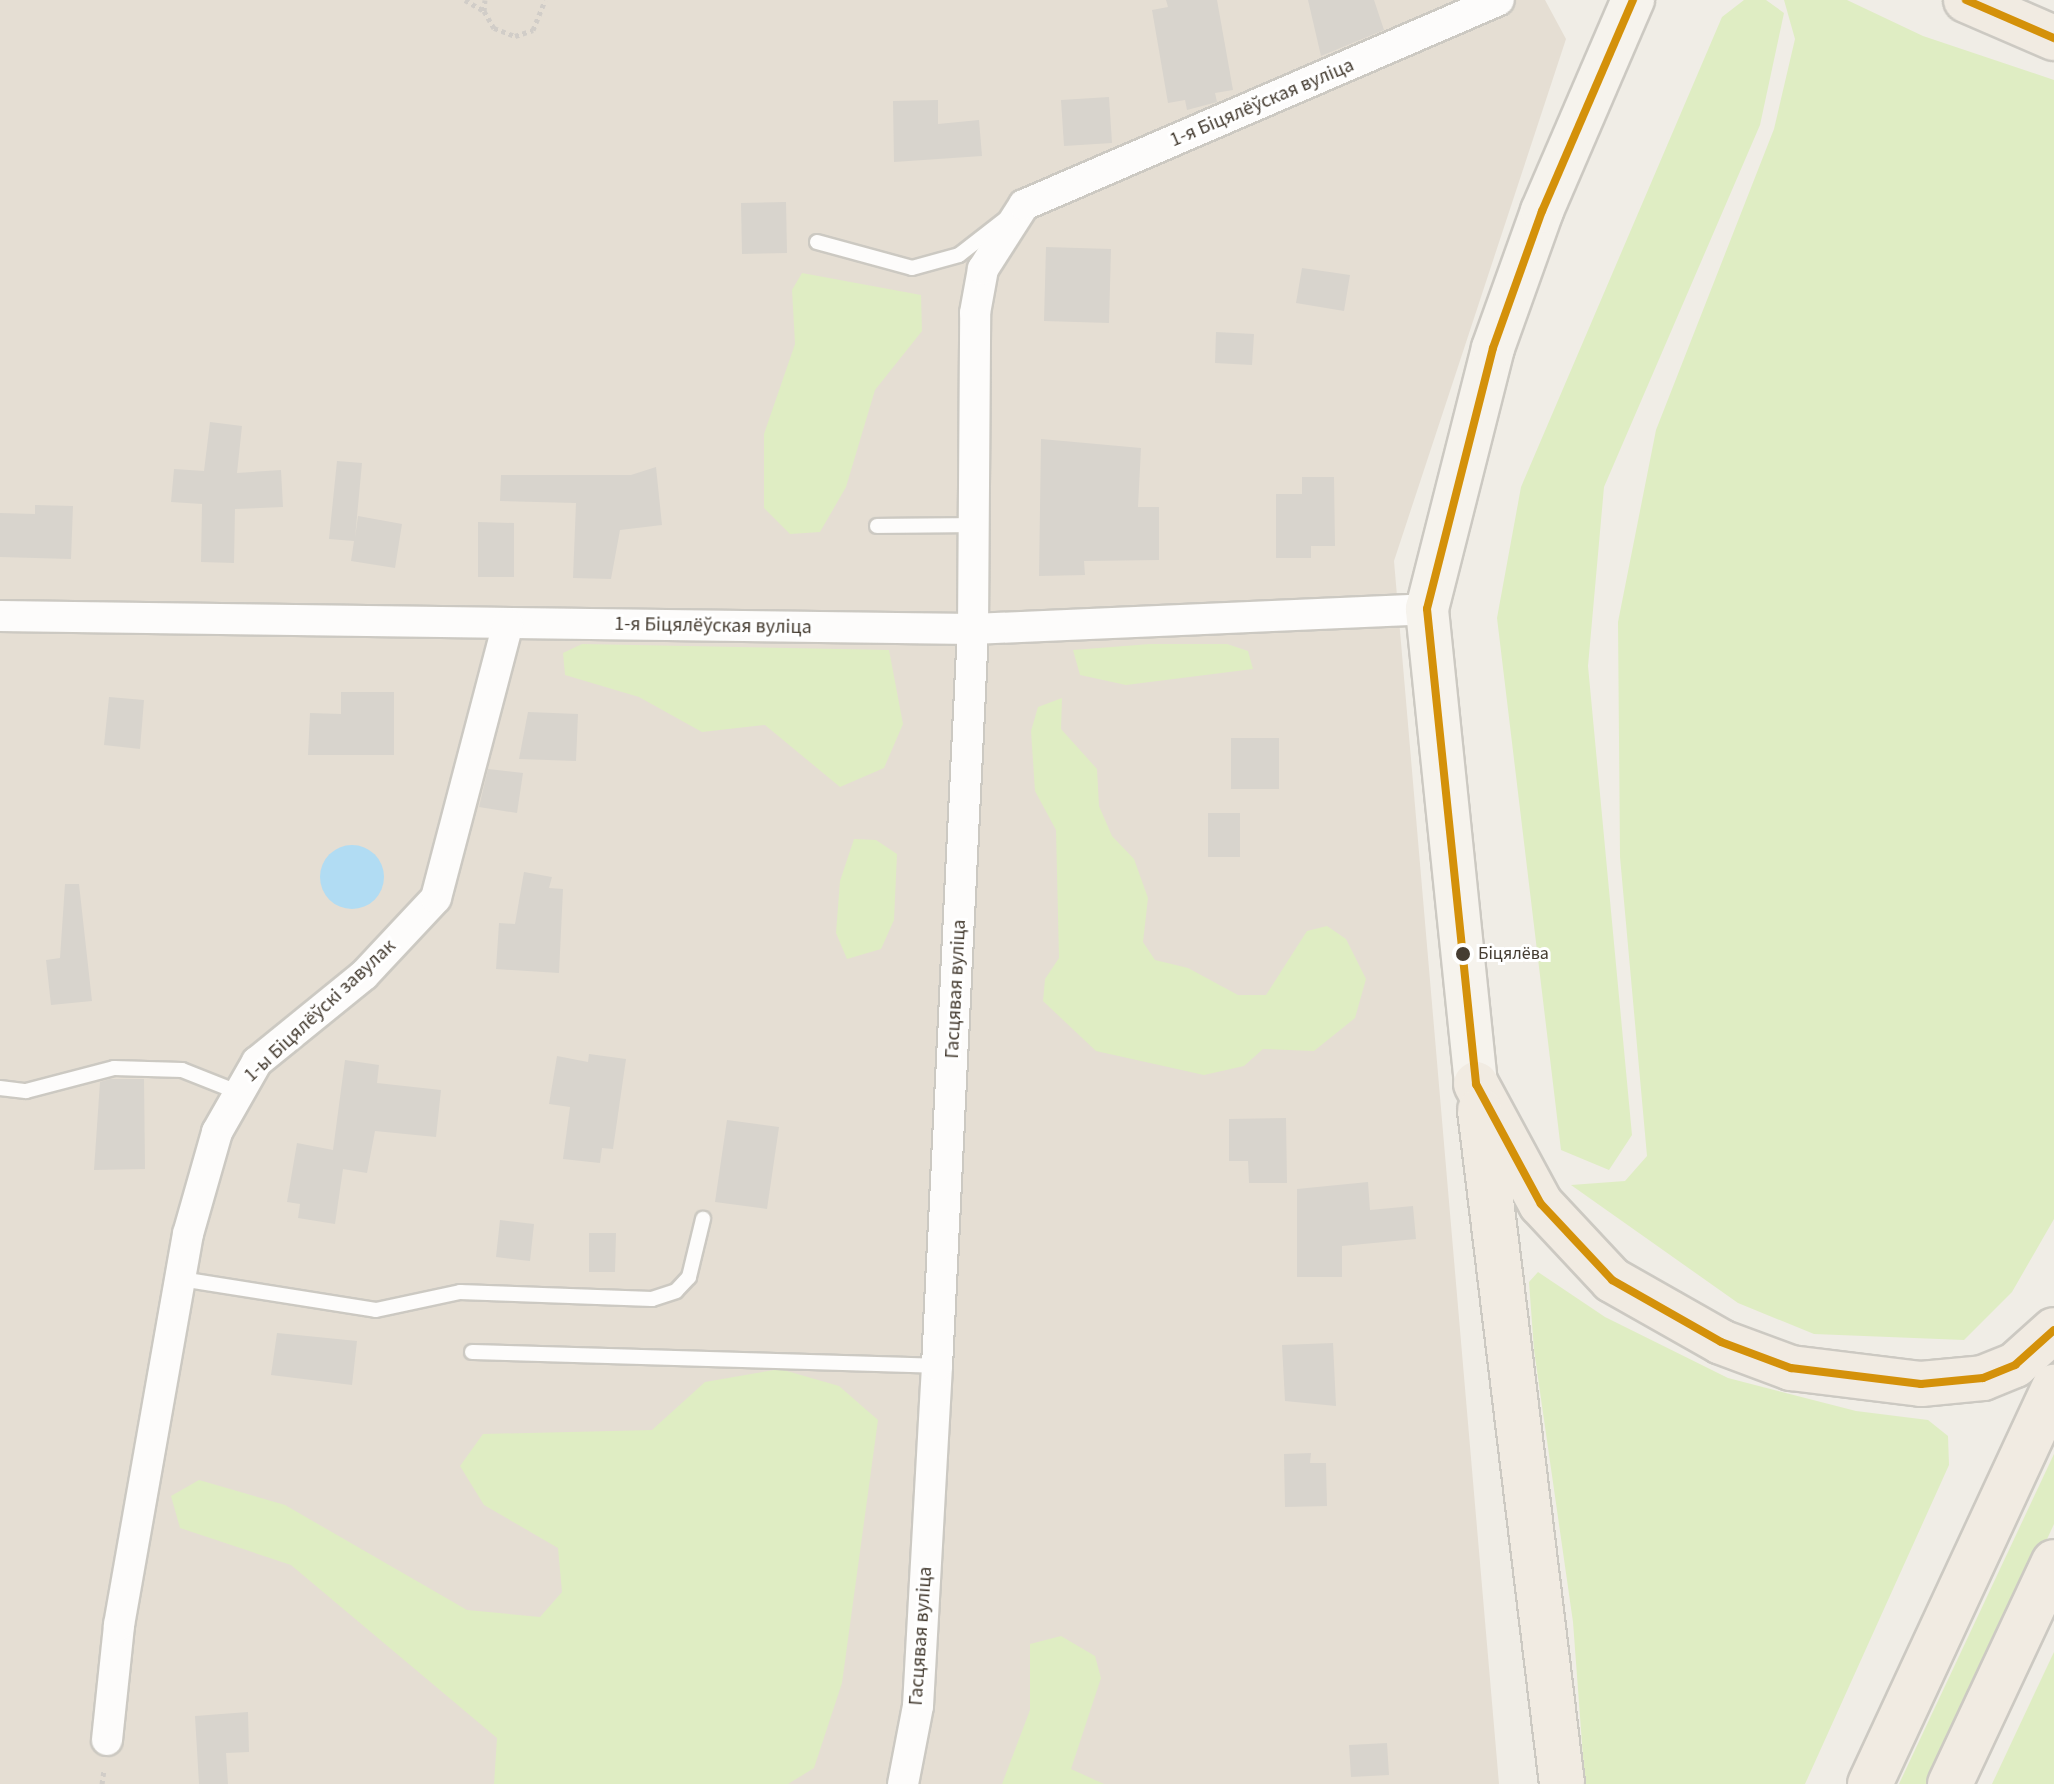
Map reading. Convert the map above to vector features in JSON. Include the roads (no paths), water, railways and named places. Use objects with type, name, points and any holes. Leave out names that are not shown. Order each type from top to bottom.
[{"type":"main road","points":[[1966,0],[2054,38]]},
{"type":"main road","points":[[1562,1784],[1476,1084],[1427,609],[1493,348],[1629,1]]},
{"type":"main road","points":[[1476,1084],[1541,1204],[1612,1280],[1721,1342],[1791,1368],[1921,1384],[1983,1378],[2015,1365],[2054,1330]]},
{"type":"main road","points":[[1870,1784],[2054,1387]]},
{"type":"main road","points":[[1950,1784],[2054,1562]]},
{"type":"street","name":"1-я Біцялёўская вуліца","points":[[1024,205],[1499,0]]},
{"type":"street","name":"Гасцявая вуліца","points":[[903,1784],[918,1706],[937,1366],[973,629],[975,313],[994,244],[1024,205]]},
{"type":"street","name":"1-я Біцялёўская вуліца","points":[[0,616],[973,629],[1427,609]]},
{"type":"street","name":"1-ы Біцялёўскі завулак","points":[[107,1740],[119,1625],[181,1279],[217,1132],[235,1091],[257,1062],[364,975],[436,898],[508,624]]},
{"type":"lane","points":[[817,242],[912,268],[959,255],[1024,205]]},
{"type":"lane","points":[[877,526],[974,525]]},
{"type":"lane","points":[[0,1088],[26,1091],[114,1068],[182,1070],[235,1091]]},
{"type":"lane","points":[[181,1279],[376,1310],[460,1292],[652,1299],[676,1291],[689,1277],[703,1219]]},
{"type":"lane","points":[[472,1352],[937,1366]]},
{"type":"water","points":[[346,845],[358,845],[375,854],[382,865],[382,889],[375,900],[358,909],[346,909],[334,904],[325,895],[320,883],[320,871],[325,859],[334,850]]},
{"type":"place","name":"Біцялёва","points":[[1463,954]]}]
